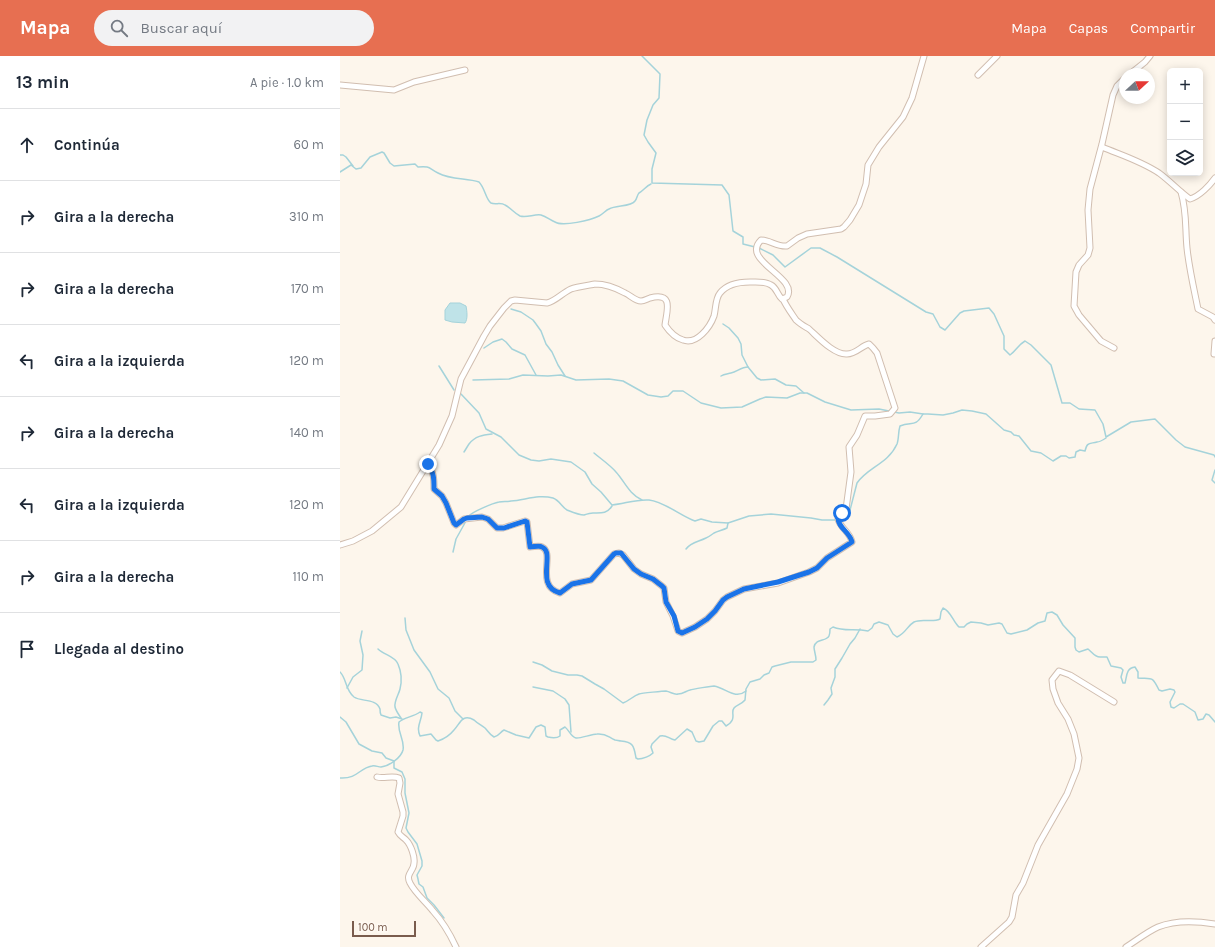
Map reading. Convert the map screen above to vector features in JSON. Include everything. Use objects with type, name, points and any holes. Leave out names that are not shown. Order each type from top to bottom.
[{"type":"street","points":[[783,299],[788,296],[789,290],[787,285],[758,256],[755,250],[756,244],[761,240],[766,240],[777,245],[787,246],[802,236],[838,230],[844,227],[850,220],[859,204],[868,178],[868,165],[879,147],[903,117],[912,98],[924,56]]},
{"type":"street","points":[[978,75],[997,56]]},
{"type":"street","points":[[1137,68],[1150,56]]},
{"type":"street","points":[[340,85],[394,90],[414,82],[465,70]]},
{"type":"street","points":[[1114,348],[1101,341],[1079,315],[1074,306],[1076,272],[1079,265],[1088,255],[1090,248],[1088,210],[1090,189],[1102,147],[1112,95],[1119,84]]},
{"type":"street","points":[[1102,147],[1146,165],[1160,174],[1190,199],[1195,198],[1215,178]]},
{"type":"street","points":[[1181,192],[1186,216],[1187,248],[1198,309],[1213,317],[1215,320]]},
{"type":"street","points":[[340,545],[372,531],[397,511],[405,500],[439,445],[452,416],[458,388],[468,365],[490,326],[504,308],[511,301],[515,300],[551,302],[571,289],[594,284],[608,286],[641,301],[661,297],[669,304],[664,325],[670,333],[681,340],[687,341],[695,339],[704,333],[712,321],[718,295],[726,287],[745,282],[767,283],[773,286],[797,321],[820,340],[838,352],[845,355],[849,354],[869,344],[873,348],[880,363],[894,408],[890,414],[865,416],[858,435],[849,447],[851,472],[846,509],[838,519],[840,525],[850,536],[852,542],[827,558],[817,568],[809,572],[778,582],[744,589],[727,597],[707,619],[682,633],[678,631],[674,616],[666,602],[664,588],[653,579],[634,569],[619,552],[614,554],[591,580],[572,584],[560,593],[550,588],[547,579],[546,550],[541,546],[530,547],[527,522],[525,521],[504,528],[497,528],[488,519],[478,517],[464,519],[456,525],[442,496],[434,489],[433,471],[428,464]]},
{"type":"street","points":[[1214,354],[1215,341]]},
{"type":"street","points":[[981,947],[1009,922],[1012,916],[1016,895],[1023,883],[1038,845],[1067,794],[1077,769],[1079,758],[1074,734],[1068,719],[1058,703],[1053,689],[1052,680],[1059,671],[1070,675],[1114,702]]},
{"type":"street","points":[[377,777],[384,778],[396,776],[399,778],[400,783],[398,794],[403,816],[398,832],[399,835],[409,844],[414,861],[414,865],[409,873],[408,879],[449,932],[456,947]]},
{"type":"street","points":[[1126,947],[1159,926],[1188,922],[1215,924]]},
{"type":"water","points":[[450,303],[460,303],[466,306],[467,317],[465,323],[445,320],[445,310]]},
{"type":"waterway","points":[[642,56],[660,74],[659,98],[653,105],[647,120],[644,135],[656,153],[652,169],[652,183],[722,185],[729,195],[733,231],[743,237],[743,244],[755,247]]},
{"type":"waterway","points":[[340,172],[351,165],[356,169],[361,168],[370,157],[382,152],[394,166],[415,164],[418,167],[427,167],[448,177],[479,182],[491,203],[503,204],[520,216],[525,217],[541,215],[555,222],[564,224],[590,219],[599,216],[612,208],[633,203],[639,193],[651,184]]},
{"type":"waterway","points":[[340,155],[346,157],[353,166]]},
{"type":"waterway","points":[[759,248],[773,255],[785,267],[811,248],[820,248],[926,312],[933,314],[940,327],[945,330],[960,313],[964,311],[989,308],[994,314],[1004,336],[1004,349],[1010,355],[1025,341],[1031,345],[1051,365],[1062,403],[1070,403],[1079,409],[1095,410],[1103,424],[1106,437],[1131,422],[1155,419],[1185,447],[1214,455],[1215,457]]},
{"type":"waterway","points":[[511,309],[521,312],[533,320],[541,331],[546,344],[565,376]]},
{"type":"waterway","points":[[723,324],[738,338],[741,344],[742,355],[748,367],[757,378],[761,380],[775,379],[786,385],[796,386],[804,393]]},
{"type":"waterway","points":[[484,348],[493,342],[502,339],[512,349],[525,355],[536,375]]},
{"type":"waterway","points":[[439,366],[454,390]]},
{"type":"waterway","points":[[721,376],[748,367]]},
{"type":"waterway","points":[[473,380],[509,379],[523,375],[561,375],[576,380],[609,379],[623,381],[648,395],[661,397],[668,396],[673,391],[683,391],[701,403],[721,408],[742,407],[766,397],[787,398],[800,393],[807,393],[825,402],[851,410],[879,409],[899,413],[910,412],[943,415],[962,410],[972,411],[986,414],[1004,430],[1019,436],[1031,451],[1041,453],[1053,461],[1061,456],[1066,456],[1069,458],[1075,457],[1076,452],[1080,450],[1085,451],[1089,444],[1099,442],[1106,438]]},
{"type":"waterway","points":[[461,394],[479,413],[486,429],[501,437],[519,455],[531,460],[539,461],[551,459],[571,462],[585,472],[592,484],[612,505],[639,500],[649,500],[660,503],[695,521],[701,519],[712,522],[728,523],[749,516],[771,514],[822,520],[836,520]]},
{"type":"waterway","points":[[840,519],[847,517],[849,514],[857,483],[893,451],[898,442],[900,426],[915,423],[923,414]]},
{"type":"waterway","points":[[464,452],[474,439],[482,435],[492,434]]},
{"type":"waterway","points":[[594,453],[614,469],[630,491],[642,500]]},
{"type":"waterway","points":[[1215,470],[1212,480],[1215,483]]},
{"type":"waterway","points":[[469,516],[478,510],[496,503],[537,497],[553,498],[567,510],[582,515],[604,512],[612,506]]},
{"type":"waterway","points":[[453,552],[456,539],[466,521]]},
{"type":"waterway","points":[[686,549],[692,543],[707,538],[716,532],[727,528],[728,523]]},
{"type":"waterway","points":[[340,778],[351,777],[368,767],[381,767],[394,761],[400,756],[403,750],[399,722],[420,712],[422,713],[419,727],[420,736],[431,734],[438,741],[449,735],[462,720],[470,718],[485,728],[494,737],[504,730],[529,738],[536,727],[541,725],[545,727],[546,736],[552,738],[557,738],[560,736],[560,730],[565,727],[576,738],[603,734],[615,740],[631,744],[634,748],[636,758],[644,758],[653,753],[651,747],[652,744],[660,736],[675,740],[687,729],[692,732],[696,741],[699,742],[704,741],[713,726],[719,721],[722,721],[726,726],[733,719],[734,708],[745,700],[746,689],[750,682],[760,679],[769,673],[772,667],[775,666],[791,662],[813,662],[816,660],[815,644],[828,638],[830,629],[833,627],[868,631],[874,624],[879,622],[888,625],[893,634],[897,637],[914,622],[920,620],[934,621],[940,619],[943,608],[946,609],[959,627],[964,627],[971,622],[988,625],[999,623],[1002,624],[1007,633],[1011,634],[1027,630],[1038,623],[1045,621],[1047,613],[1052,612],[1057,615],[1063,625],[1075,638],[1076,650],[1079,652],[1088,649],[1097,657],[1107,657],[1111,666],[1121,668],[1123,670],[1121,677],[1123,683],[1125,683],[1128,671],[1135,667],[1138,672],[1138,678],[1152,679],[1159,690],[1174,690],[1175,692],[1170,702],[1171,707],[1174,708],[1180,704],[1183,704],[1195,712],[1198,720],[1203,719],[1206,714],[1209,715],[1215,722]]},
{"type":"waterway","points":[[405,618],[406,630],[414,650],[430,672],[438,689],[449,698],[455,711],[463,719]]},
{"type":"waterway","points":[[824,705],[832,694],[831,688],[835,677],[835,669],[860,629]]},
{"type":"waterway","points":[[347,688],[353,677],[362,670],[363,655],[360,641],[362,631]]},
{"type":"waterway","points":[[378,649],[397,661],[401,676],[401,686],[395,707],[401,718]]},
{"type":"waterway","points":[[533,662],[552,671],[568,675],[582,676],[604,689],[623,703],[641,694],[666,691],[680,694],[713,686],[734,694],[746,691]]},
{"type":"waterway","points":[[340,672],[349,691],[354,697],[375,703],[380,709],[381,715],[390,718],[396,717],[402,719]]},
{"type":"waterway","points":[[533,687],[553,691],[565,699],[569,705],[571,732]]},
{"type":"waterway","points":[[340,717],[346,722],[359,744],[372,751],[382,753],[386,758],[394,761],[394,768],[402,772],[405,779],[405,793],[409,813],[406,828],[417,844],[422,861],[422,866],[417,875],[419,884],[423,887],[427,898],[444,918]]},
{"type":"route","points":[[428,464],[433,471],[434,489],[442,496],[456,525],[464,519],[478,517],[488,519],[497,528],[504,528],[525,521],[527,522],[530,547],[541,546],[546,550],[548,585],[550,588],[560,593],[572,584],[589,582],[614,554],[619,552],[634,569],[653,579],[664,588],[666,602],[674,616],[678,631],[680,633],[695,627],[707,619],[723,600],[739,591],[793,578],[817,568],[827,558],[852,542],[850,536],[838,522],[838,518],[842,513]]}]
